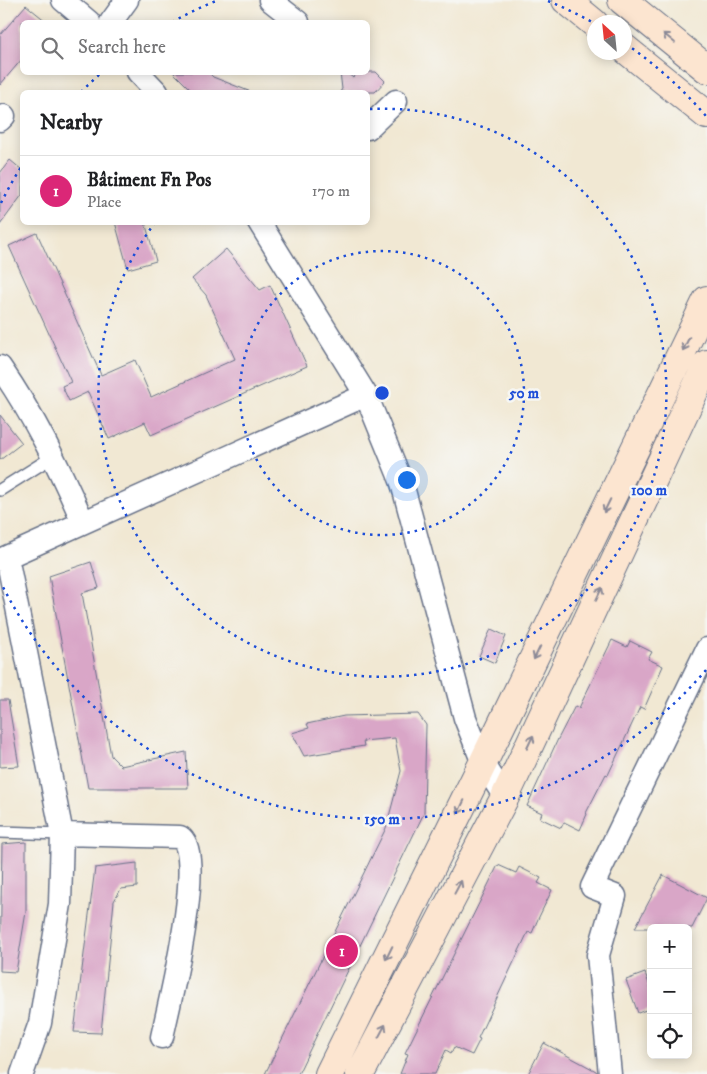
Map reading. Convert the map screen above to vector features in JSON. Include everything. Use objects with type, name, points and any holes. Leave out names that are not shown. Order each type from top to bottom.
[{"type":"main road","points":[[566,0],[587,17]]},
{"type":"main road","points":[[622,0],[707,69]]},
{"type":"main road","points":[[632,54],[698,108],[707,137]]},
{"type":"main road","points":[[329,1074],[483,763],[707,300]]},
{"type":"main road","points":[[360,1074],[505,797],[707,364]]},
{"type":"street","points":[[63,0],[87,20]]},
{"type":"street","points":[[112,20],[128,0]]},
{"type":"street","points":[[270,0],[295,20]]},
{"type":"street","points":[[141,75],[155,90]]},
{"type":"street","points":[[370,126],[396,101]]},
{"type":"street","points":[[263,225],[366,395],[402,483],[465,718],[483,763],[505,797]]},
{"type":"street","points":[[0,367],[25,403],[54,456],[83,522]]},
{"type":"street","points":[[22,1074],[40,1023],[60,904],[62,834],[3,558],[366,395]]},
{"type":"street","points":[[610,1074],[598,955],[615,896],[592,887],[707,650]]},
{"type":"street","points":[[62,834],[180,837],[186,842],[189,851],[190,887],[162,1036]]},
{"type":"lane","points":[[0,490],[54,456]]},
{"type":"lane","points":[[0,832],[62,834]]},
{"type":"building","points":[[26,5],[45,20],[20,20],[20,61],[0,85],[0,35]]},
{"type":"building","points":[[370,72],[376,72],[385,81],[375,92],[370,92],[370,90],[342,89],[340,75],[350,75],[353,78],[356,75],[370,75]]},
{"type":"building","points":[[176,75],[211,75],[246,90],[191,90]]},
{"type":"building","points":[[10,160],[20,168],[20,198],[0,225],[0,173]]},
{"type":"building","points":[[116,225],[146,225],[156,261],[128,269]]},
{"type":"building","points":[[37,233],[101,375],[135,360],[151,397],[235,359],[206,295],[192,279],[226,249],[260,290],[270,285],[307,366],[151,435],[145,422],[109,439],[88,392],[69,401],[62,386],[71,382],[9,246]]},
{"type":"building","points":[[0,415],[22,443],[0,460]]},
{"type":"building","points":[[91,562],[99,588],[82,593],[111,756],[121,766],[186,752],[188,788],[88,788],[49,576]]},
{"type":"building","points":[[491,629],[506,636],[495,663],[479,656]]},
{"type":"building","points":[[612,640],[627,647],[630,641],[652,652],[648,659],[663,666],[644,709],[640,707],[608,775],[606,774],[586,813],[580,830],[564,822],[561,828],[540,818],[542,813],[527,806],[558,739],[575,706],[579,708]]},
{"type":"building","points":[[0,700],[8,700],[19,766],[0,767]]},
{"type":"building","points":[[418,714],[426,725],[424,813],[298,1074],[265,1074],[386,828],[401,771],[395,738],[363,741],[364,746],[304,756],[292,733],[309,728],[307,724],[344,716]]},
{"type":"building","points":[[26,842],[26,912],[16,972],[0,971],[2,844]]},
{"type":"building","points":[[137,863],[137,887],[121,889],[114,901],[101,1033],[74,1032],[95,868]]},
{"type":"building","points":[[498,865],[516,873],[519,867],[541,878],[538,883],[552,890],[532,933],[528,932],[478,1038],[480,1039],[472,1055],[454,1047],[451,1053],[446,1050],[435,1074],[400,1074],[408,1054],[405,1053]]},
{"type":"building","points":[[663,875],[707,898],[692,928],[692,924],[647,924],[647,928],[635,928]]},
{"type":"building","points":[[645,973],[647,978],[647,1010],[638,1013],[626,980]]},
{"type":"building","points":[[544,1043],[596,1071],[597,1074],[528,1074]]},
{"type":"place","name":"Bâtiment Fn Pos","points":[[342,951]]}]
